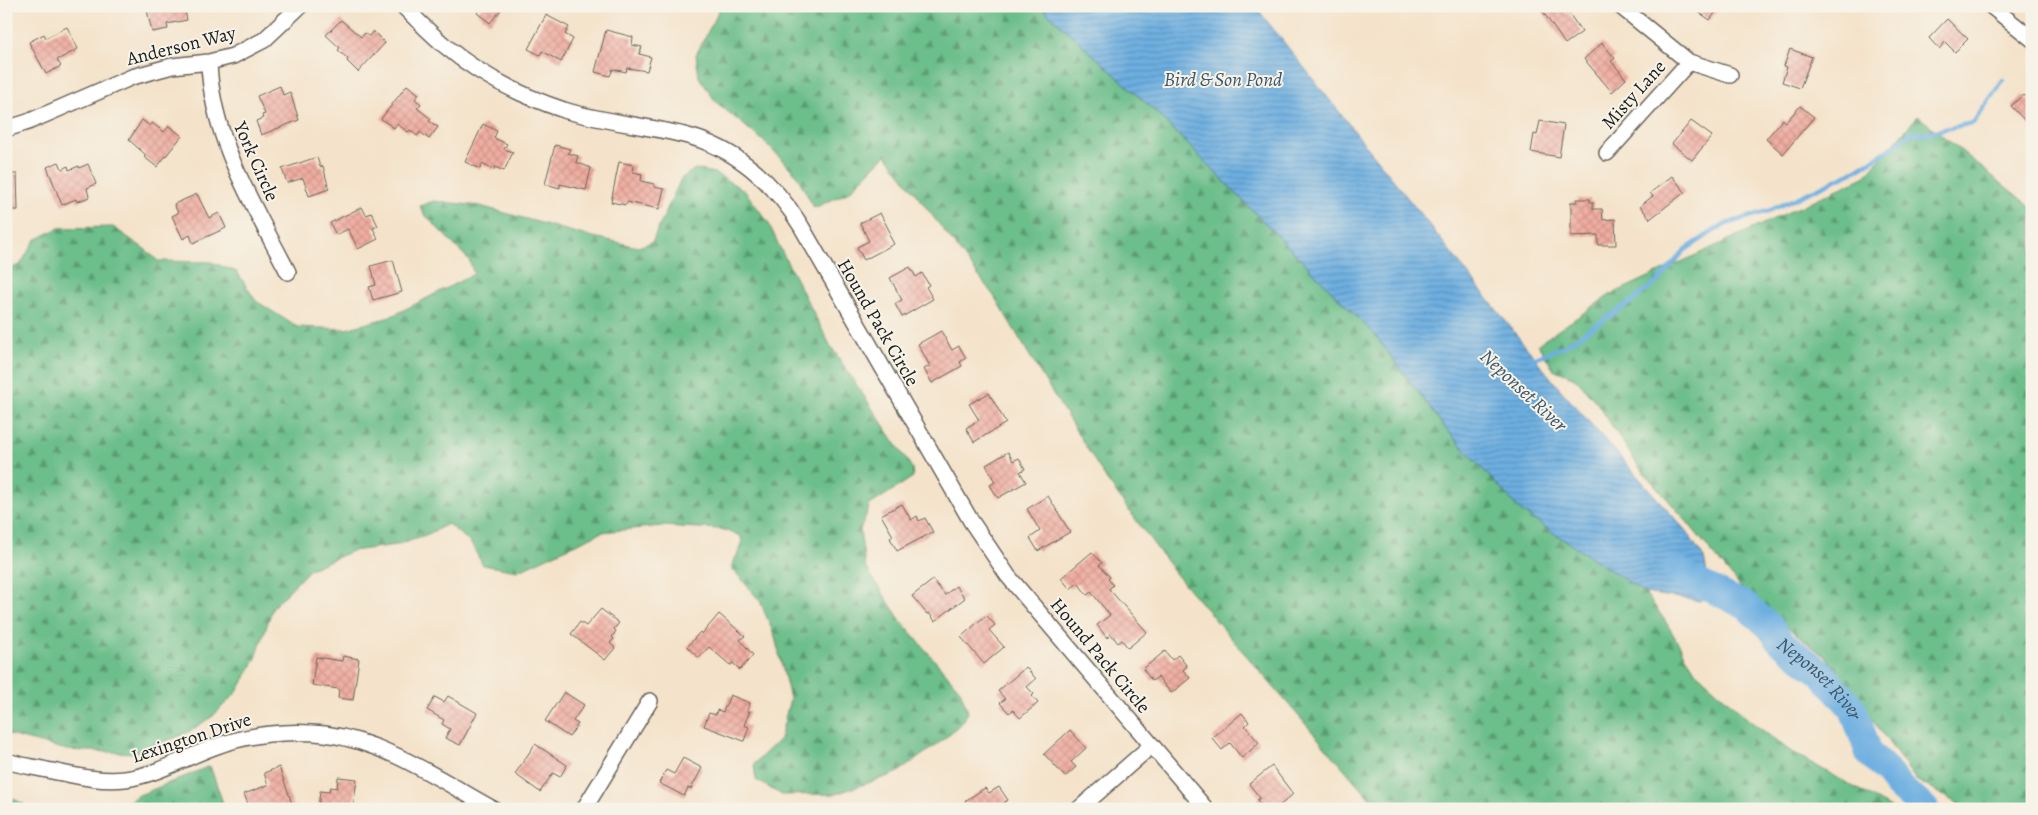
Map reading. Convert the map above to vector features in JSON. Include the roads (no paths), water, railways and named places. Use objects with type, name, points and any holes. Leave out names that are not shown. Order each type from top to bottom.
[{"type":"street","name":"Anderson Way","points":[[6,128],[28,122],[132,77],[172,66],[209,62],[233,56],[256,46],[275,32],[300,6]]},
{"type":"street","name":"Hound Pack Circle","points":[[402,6],[451,51],[479,70],[524,94],[564,109],[597,118],[676,133],[703,141],[736,158],[766,181],[791,209],[971,521],[991,552],[1033,606],[1206,809]]},
{"type":"street","points":[[1620,6],[1689,62],[1730,75]]},
{"type":"street","points":[[1991,6],[2032,40]]},
{"type":"street","name":"York Circle","points":[[209,62],[213,107],[224,141],[288,272]]},
{"type":"street","name":"Misty Lane","points":[[1607,153],[1689,62]]},
{"type":"street","points":[[584,809],[650,701]]},
{"type":"street","name":"Lexington Drive","points":[[6,760],[86,778],[107,780],[146,774],[238,739],[267,734],[325,734],[354,739],[383,749],[494,809]]},
{"type":"street","points":[[1079,809],[1152,745]]},
{"type":"water","name":"Bird & Son Pond","points":[[1040,6],[1255,6],[1558,387],[1686,531],[1704,558],[1710,588],[1700,601],[1645,593],[1522,512],[1446,429],[1375,335],[1156,112]]},
{"type":"waterway","points":[[1531,360],[1564,346],[1631,302],[1658,281],[1685,250],[1723,225],[1771,210],[1857,170],[1899,143],[1910,133],[1926,133],[1973,123],[2003,80]]},
{"type":"waterway","name":"Neponset River","points":[[1677,570],[1691,579],[1746,606],[1770,627],[1781,642],[1820,672],[1853,709],[1869,753],[1899,787],[1925,809]]}]
